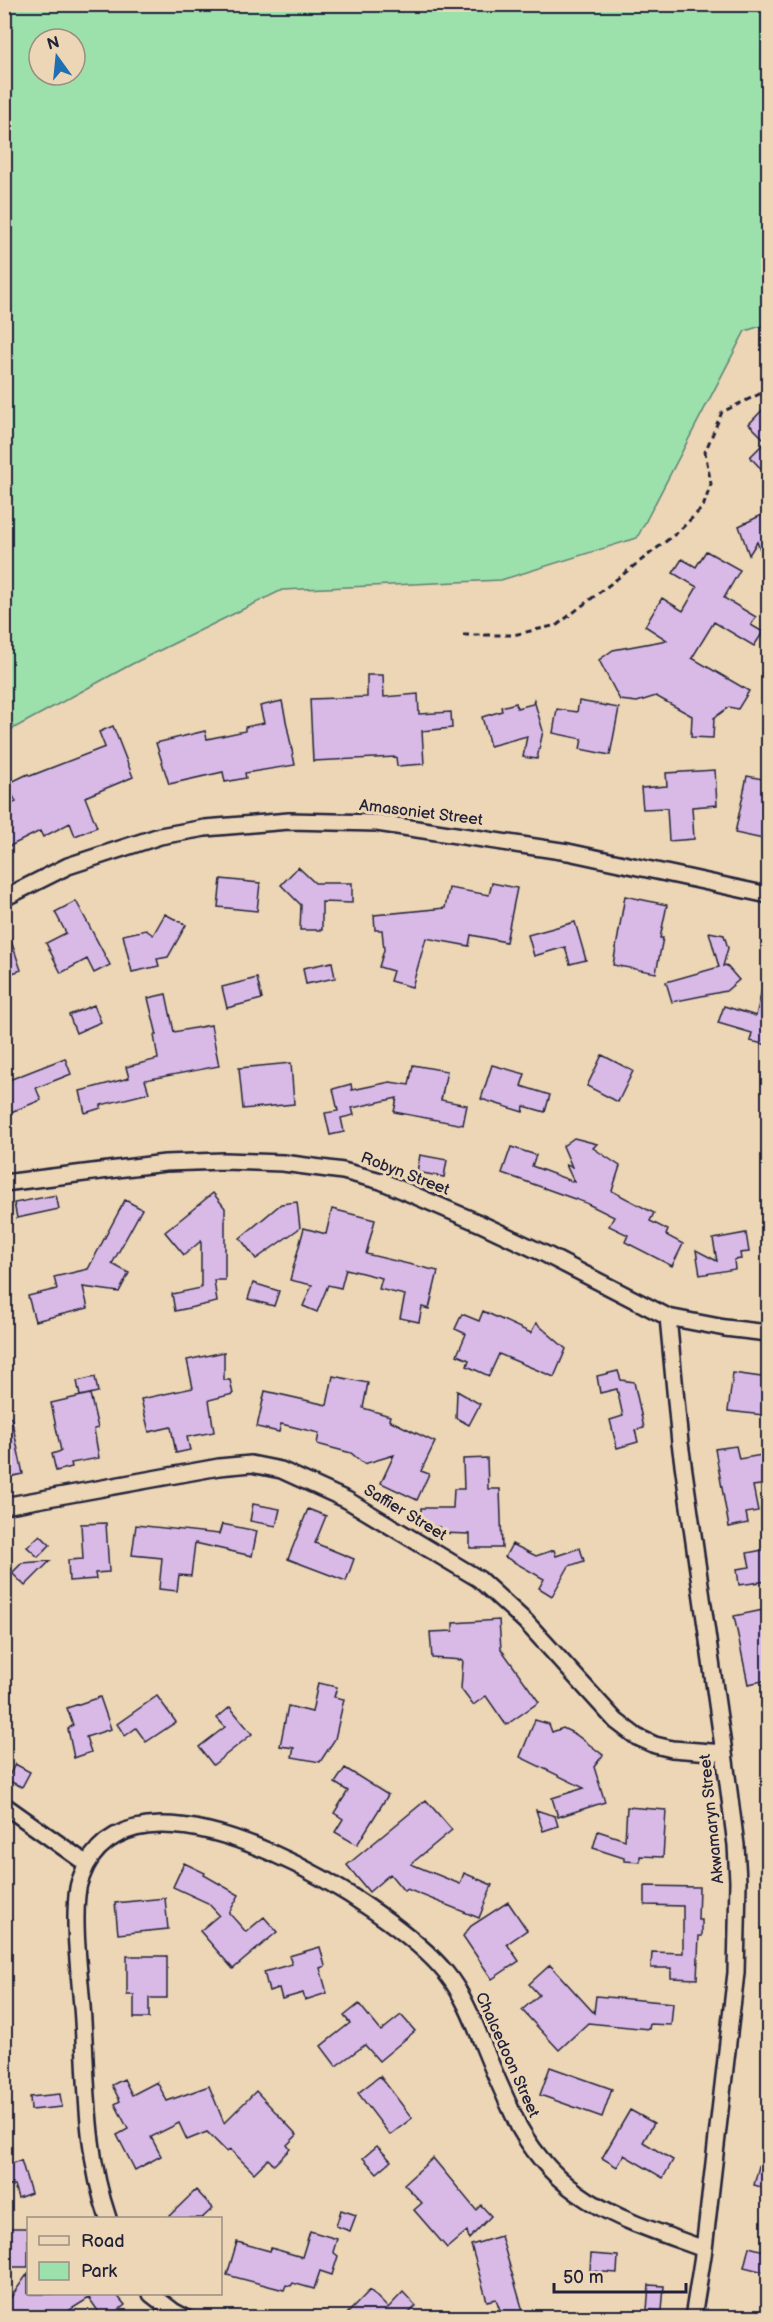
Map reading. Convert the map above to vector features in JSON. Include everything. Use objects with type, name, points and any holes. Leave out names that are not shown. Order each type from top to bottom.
[{"type":"street","name":"Amasoniet Street","points":[[4,898],[68,866],[160,836],[205,828],[289,821],[377,823],[568,852],[768,895]]},
{"type":"street","name":"Robyn Street","points":[[4,1183],[70,1173],[177,1162],[283,1163],[343,1171],[381,1181],[479,1223],[668,1317],[725,1328],[768,1333]]},
{"type":"street","name":"Akwamaryn Street","points":[[668,1317],[680,1443],[736,1854],[738,1910],[736,1963],[704,2249],[693,2318]]},
{"type":"street","name":"Saffier Street","points":[[4,1506],[219,1467],[251,1464],[281,1470],[347,1500],[479,1579],[526,1622],[616,1721],[637,1737],[672,1749],[723,1753]]},
{"type":"street","points":[[4,1805],[87,1864]]},
{"type":"street","name":"Chalcedoon Street","points":[[108,2217],[90,2143],[77,1928],[78,1885],[87,1864],[104,1844],[123,1832],[141,1826],[165,1826],[198,1829],[257,1845],[326,1880],[409,1936],[447,1974],[462,1998],[477,2027],[519,2127],[530,2146],[562,2182],[600,2208],[704,2249]]},
{"type":"street","points":[[152,2295],[186,2318]]},
{"type":"path","points":[[463,635],[513,635],[557,625],[636,566],[678,532],[703,507],[711,484],[705,452],[722,412],[768,390]]},
{"type":"green space","points":[[5,4],[768,5],[768,324],[745,331],[637,538],[501,580],[282,590],[132,664],[5,733]]},
{"type":"building","points":[[768,404],[768,476],[750,457],[766,441],[749,424]]},
{"type":"building","points":[[768,512],[768,568],[757,542],[749,555],[739,526]]},
{"type":"building","points":[[706,551],[740,570],[724,598],[756,617],[751,625],[763,632],[754,646],[714,622],[692,658],[749,691],[738,709],[729,707],[714,718],[713,738],[691,737],[692,716],[656,696],[637,702],[620,700],[599,660],[613,650],[667,640],[645,626],[662,598],[683,611],[697,587],[673,573],[682,559],[696,567]]},
{"type":"building","points":[[367,675],[383,675],[384,697],[418,694],[419,714],[451,712],[452,728],[422,731],[424,764],[397,766],[396,757],[313,761],[310,699],[367,697]]},
{"type":"building","points":[[534,700],[543,731],[537,759],[523,757],[527,736],[490,746],[482,717],[502,711],[501,707],[516,703],[517,708],[533,704]]},
{"type":"building","points":[[282,701],[295,765],[245,773],[246,778],[225,782],[223,772],[169,784],[156,743],[205,731],[207,739],[245,731],[245,727],[264,723],[260,706]]},
{"type":"building","points":[[579,701],[619,708],[610,755],[580,749],[582,739],[553,733],[557,709],[577,712]]},
{"type":"building","points":[[113,726],[133,777],[85,797],[97,827],[75,836],[70,823],[43,837],[40,831],[4,849],[4,808],[16,802],[7,784],[28,774],[30,776],[105,747],[99,732]]},
{"type":"building","points":[[715,770],[717,805],[692,807],[694,839],[669,841],[667,808],[643,809],[641,788],[667,786],[666,773]]},
{"type":"building","points":[[747,776],[768,780],[768,840],[735,833]]},
{"type":"building","points":[[298,867],[315,883],[352,883],[352,903],[322,902],[322,930],[300,930],[301,905],[281,885]]},
{"type":"building","points":[[221,879],[260,883],[257,911],[218,907]]},
{"type":"building","points":[[492,883],[517,888],[506,942],[471,935],[469,946],[426,938],[412,987],[390,981],[393,971],[379,967],[384,950],[382,930],[375,930],[374,915],[445,908],[449,888],[489,895]]},
{"type":"building","points":[[625,896],[667,905],[656,973],[613,965]]},
{"type":"building","points":[[76,901],[110,965],[94,973],[87,959],[61,973],[46,943],[66,933],[55,912]]},
{"type":"building","points":[[165,914],[186,925],[168,957],[157,959],[159,966],[132,972],[123,935],[146,930],[153,935]]},
{"type":"building","points":[[575,922],[586,960],[570,964],[565,947],[534,956],[528,935]]},
{"type":"building","points":[[7,929],[21,970],[4,976],[4,930]]},
{"type":"building","points":[[709,932],[724,935],[728,948],[723,966],[726,965],[739,980],[726,991],[672,1002],[666,982],[719,967]]},
{"type":"building","points":[[332,962],[335,978],[306,984],[303,968]]},
{"type":"building","points":[[257,978],[262,999],[227,1008],[222,987]]},
{"type":"building","points":[[763,985],[768,986],[768,1045],[750,1041],[752,1033],[718,1023],[724,1006],[756,1016]]},
{"type":"building","points":[[166,994],[174,1032],[211,1025],[219,1066],[145,1080],[149,1093],[101,1105],[101,1108],[85,1113],[80,1091],[129,1078],[126,1067],[158,1059],[154,1035],[157,1035],[148,998]]},
{"type":"building","points":[[94,1005],[101,1022],[76,1033],[69,1015]]},
{"type":"building","points":[[602,1055],[633,1071],[618,1102],[587,1086]]},
{"type":"building","points":[[65,1058],[71,1074],[36,1088],[41,1100],[4,1115],[4,1082]]},
{"type":"building","points":[[291,1063],[294,1104],[243,1109],[239,1068]]},
{"type":"building","points":[[413,1065],[447,1071],[441,1100],[467,1105],[463,1125],[394,1112],[397,1098],[352,1108],[354,1115],[341,1118],[344,1132],[330,1135],[325,1113],[338,1111],[333,1089],[351,1084],[352,1090],[390,1082],[409,1085]]},
{"type":"building","points":[[492,1065],[525,1074],[521,1086],[550,1095],[545,1112],[524,1106],[523,1112],[481,1099]]},
{"type":"building","points":[[574,1138],[597,1144],[593,1148],[620,1166],[612,1191],[654,1213],[650,1221],[668,1230],[666,1235],[683,1244],[672,1266],[625,1242],[628,1235],[609,1226],[614,1217],[586,1203],[502,1173],[511,1147],[536,1155],[532,1166],[574,1182],[566,1165],[572,1167],[563,1146]]},
{"type":"building","points":[[420,1155],[447,1160],[444,1177],[417,1172]]},
{"type":"building","points":[[213,1193],[225,1208],[225,1280],[214,1280],[217,1302],[175,1311],[172,1294],[201,1288],[201,1241],[184,1255],[165,1232]]},
{"type":"building","points":[[56,1195],[59,1209],[17,1218],[14,1203]]},
{"type":"building","points":[[125,1200],[142,1209],[112,1264],[129,1273],[119,1292],[83,1287],[88,1308],[35,1321],[28,1296],[57,1289],[54,1277],[88,1269]]},
{"type":"building","points":[[297,1202],[300,1228],[256,1259],[240,1238],[281,1204]]},
{"type":"building","points":[[332,1209],[375,1220],[366,1254],[438,1271],[429,1309],[422,1307],[419,1322],[400,1318],[405,1295],[379,1289],[382,1278],[346,1269],[341,1288],[328,1285],[317,1312],[303,1306],[312,1285],[290,1280],[304,1228],[326,1234]]},
{"type":"building","points":[[746,1233],[749,1252],[740,1253],[741,1259],[734,1260],[735,1269],[700,1275],[696,1250],[717,1261],[713,1239]]},
{"type":"building","points":[[253,1283],[279,1291],[274,1306],[248,1299]]},
{"type":"building","points":[[483,1311],[531,1333],[536,1323],[566,1349],[554,1377],[499,1354],[489,1376],[467,1366],[469,1360],[457,1355],[466,1334],[455,1329],[462,1314],[479,1321]]},
{"type":"building","points":[[224,1352],[224,1380],[230,1380],[233,1394],[209,1400],[214,1432],[187,1437],[190,1450],[176,1453],[171,1427],[149,1432],[141,1399],[193,1388],[187,1360]]},
{"type":"building","points":[[618,1371],[621,1380],[634,1382],[644,1428],[635,1430],[638,1442],[617,1448],[610,1420],[623,1416],[617,1389],[600,1393],[597,1376]]},
{"type":"building","points":[[733,1373],[768,1378],[768,1400],[765,1400],[763,1415],[728,1411]]},
{"type":"building","points":[[333,1376],[368,1383],[363,1408],[390,1416],[389,1420],[435,1442],[421,1471],[429,1474],[417,1500],[381,1483],[394,1455],[364,1464],[351,1453],[317,1444],[319,1433],[281,1424],[279,1432],[257,1427],[265,1391],[327,1405]]},
{"type":"building","points":[[95,1377],[98,1392],[80,1396],[77,1381]]},
{"type":"building","points":[[457,1391],[480,1404],[469,1425],[456,1418]]},
{"type":"building","points":[[90,1394],[98,1428],[94,1429],[99,1458],[71,1463],[72,1467],[56,1471],[52,1454],[61,1451],[51,1403]]},
{"type":"building","points":[[11,1417],[23,1474],[4,1478],[4,1418]]},
{"type":"building","points":[[736,1446],[739,1459],[768,1454],[768,1484],[753,1486],[758,1511],[746,1513],[748,1523],[729,1527],[715,1449]]},
{"type":"building","points":[[487,1458],[488,1489],[500,1489],[502,1548],[470,1548],[470,1534],[440,1533],[440,1527],[421,1526],[421,1508],[453,1508],[454,1489],[464,1489],[463,1459]]},
{"type":"building","points":[[253,1504],[280,1509],[276,1526],[250,1521]]},
{"type":"building","points":[[308,1509],[326,1516],[315,1543],[354,1559],[346,1581],[288,1559]]},
{"type":"building","points":[[106,1523],[109,1572],[95,1573],[96,1579],[69,1581],[68,1560],[83,1559],[81,1524]]},
{"type":"building","points":[[222,1524],[257,1531],[252,1556],[195,1543],[191,1576],[179,1575],[177,1591],[159,1589],[162,1558],[132,1555],[136,1525],[219,1534]]},
{"type":"building","points":[[40,1535],[50,1545],[38,1557],[27,1547]]},
{"type":"building","points":[[512,1544],[536,1556],[554,1550],[556,1556],[580,1548],[584,1561],[569,1566],[552,1596],[539,1588],[544,1579],[505,1557]]},
{"type":"building","points":[[768,1549],[768,1581],[739,1585],[737,1569],[750,1567],[747,1553]]},
{"type":"building","points":[[50,1561],[25,1586],[12,1573],[22,1563]]},
{"type":"building","points":[[768,1609],[768,1680],[748,1684],[734,1616]]},
{"type":"building","points":[[499,1620],[501,1649],[539,1702],[506,1725],[486,1696],[473,1705],[461,1689],[463,1660],[432,1658],[430,1632],[453,1631],[453,1623]]},
{"type":"building","points":[[318,1683],[337,1687],[334,1697],[344,1699],[335,1739],[320,1762],[292,1757],[294,1748],[280,1746],[288,1706],[312,1712]]},
{"type":"building","points":[[157,1696],[176,1722],[146,1742],[136,1728],[125,1736],[117,1724]]},
{"type":"building","points":[[100,1697],[111,1729],[86,1737],[91,1752],[74,1758],[68,1729],[73,1725],[67,1708]]},
{"type":"building","points":[[230,1707],[252,1734],[213,1765],[199,1747],[225,1727],[217,1718]]},
{"type":"building","points":[[535,1720],[549,1724],[552,1732],[563,1728],[575,1734],[603,1755],[594,1767],[605,1802],[558,1817],[552,1798],[584,1788],[520,1757]]},
{"type":"building","points":[[15,1764],[30,1772],[22,1787],[7,1780]]},
{"type":"building","points":[[345,1768],[388,1795],[357,1845],[335,1832],[343,1819],[334,1813],[348,1791],[335,1783]]},
{"type":"building","points":[[426,1800],[452,1830],[411,1864],[460,1884],[464,1873],[492,1885],[479,1918],[407,1889],[404,1891],[390,1874],[369,1892],[347,1865]]},
{"type":"building","points":[[627,1807],[666,1810],[663,1857],[640,1856],[640,1862],[624,1861],[624,1858],[593,1848],[598,1831],[625,1840]]},
{"type":"building","points":[[536,1810],[555,1816],[558,1826],[543,1831]]},
{"type":"building","points":[[184,1863],[205,1873],[204,1875],[239,1895],[229,1913],[246,1932],[264,1917],[277,1932],[233,1969],[200,1931],[219,1915],[208,1903],[173,1887]]},
{"type":"building","points":[[645,1886],[699,1887],[698,1920],[702,1920],[702,1936],[699,1936],[697,1979],[671,1978],[671,1968],[651,1968],[652,1952],[683,1953],[683,1906],[645,1905]]},
{"type":"building","points":[[165,1898],[168,1929],[118,1934],[115,1903]]},
{"type":"building","points":[[508,1902],[527,1930],[507,1944],[519,1961],[492,1979],[463,1936],[471,1926]]},
{"type":"building","points":[[320,1947],[325,1966],[320,1968],[327,1993],[305,2000],[303,1993],[282,1999],[279,1988],[269,1991],[264,1972],[292,1964],[289,1956]]},
{"type":"building","points":[[127,1956],[167,1956],[167,1998],[149,1998],[149,2018],[134,2018],[134,1995],[127,1995]]},
{"type":"building","points":[[550,1965],[594,2013],[596,1996],[673,2003],[671,2025],[650,2024],[649,2029],[588,2023],[559,2050],[522,2010],[539,1995],[529,1984]]},
{"type":"building","points":[[359,2004],[381,2031],[401,2015],[415,2031],[379,2061],[365,2045],[336,2066],[321,2046],[350,2023],[344,2016]]},
{"type":"building","points":[[550,2067],[612,2089],[602,2117],[540,2095]]},
{"type":"building","points":[[380,2076],[412,2118],[390,2135],[358,2093]]},
{"type":"building","points":[[124,2079],[132,2095],[157,2082],[167,2101],[209,2086],[224,2123],[256,2091],[297,2135],[287,2145],[290,2149],[274,2165],[268,2159],[254,2173],[230,2149],[227,2152],[207,2132],[187,2140],[179,2123],[151,2137],[161,2156],[135,2170],[117,2135],[128,2129],[115,2104],[120,2101],[112,2085]]},
{"type":"building","points":[[60,2094],[62,2107],[31,2110],[30,2097]]},
{"type":"building","points":[[630,2110],[654,2123],[643,2142],[673,2160],[663,2178],[624,2155],[617,2167],[602,2158]]},
{"type":"building","points":[[377,2146],[391,2161],[377,2173],[363,2158]]},
{"type":"building","points":[[764,2147],[768,2148],[768,2189],[754,2185]]},
{"type":"building","points":[[433,2158],[476,2210],[481,2205],[491,2216],[469,2239],[467,2231],[447,2248],[414,2210],[422,2203],[404,2184]]},
{"type":"building","points":[[21,2160],[31,2193],[18,2198],[14,2185],[4,2188],[4,2166]]},
{"type":"building","points":[[196,2190],[213,2208],[203,2217],[168,2217]]},
{"type":"building","points":[[341,2210],[356,2215],[350,2231],[336,2226]]},
{"type":"building","points":[[4,2228],[27,2228],[27,2267],[4,2267]]},
{"type":"building","points":[[310,2231],[337,2239],[333,2252],[338,2256],[332,2275],[320,2271],[314,2289],[293,2283],[291,2286],[286,2285],[284,2290],[227,2275],[237,2242],[302,2257]]},
{"type":"building","points":[[501,2236],[523,2311],[503,2318],[496,2299],[487,2301],[471,2245]]},
{"type":"building","points":[[749,2247],[768,2252],[768,2273],[744,2267]]},
{"type":"building","points":[[591,2254],[618,2256],[617,2273],[590,2271]]},
{"type":"building","points":[[27,2274],[27,2295],[117,2295],[125,2305],[109,2318],[103,2318],[89,2298],[57,2318],[4,2318],[4,2307]]},
{"type":"building","points":[[649,2285],[664,2286],[662,2311],[647,2310]]},
{"type":"building","points":[[370,2290],[388,2308],[403,2292],[416,2306],[404,2318],[343,2318]]}]
